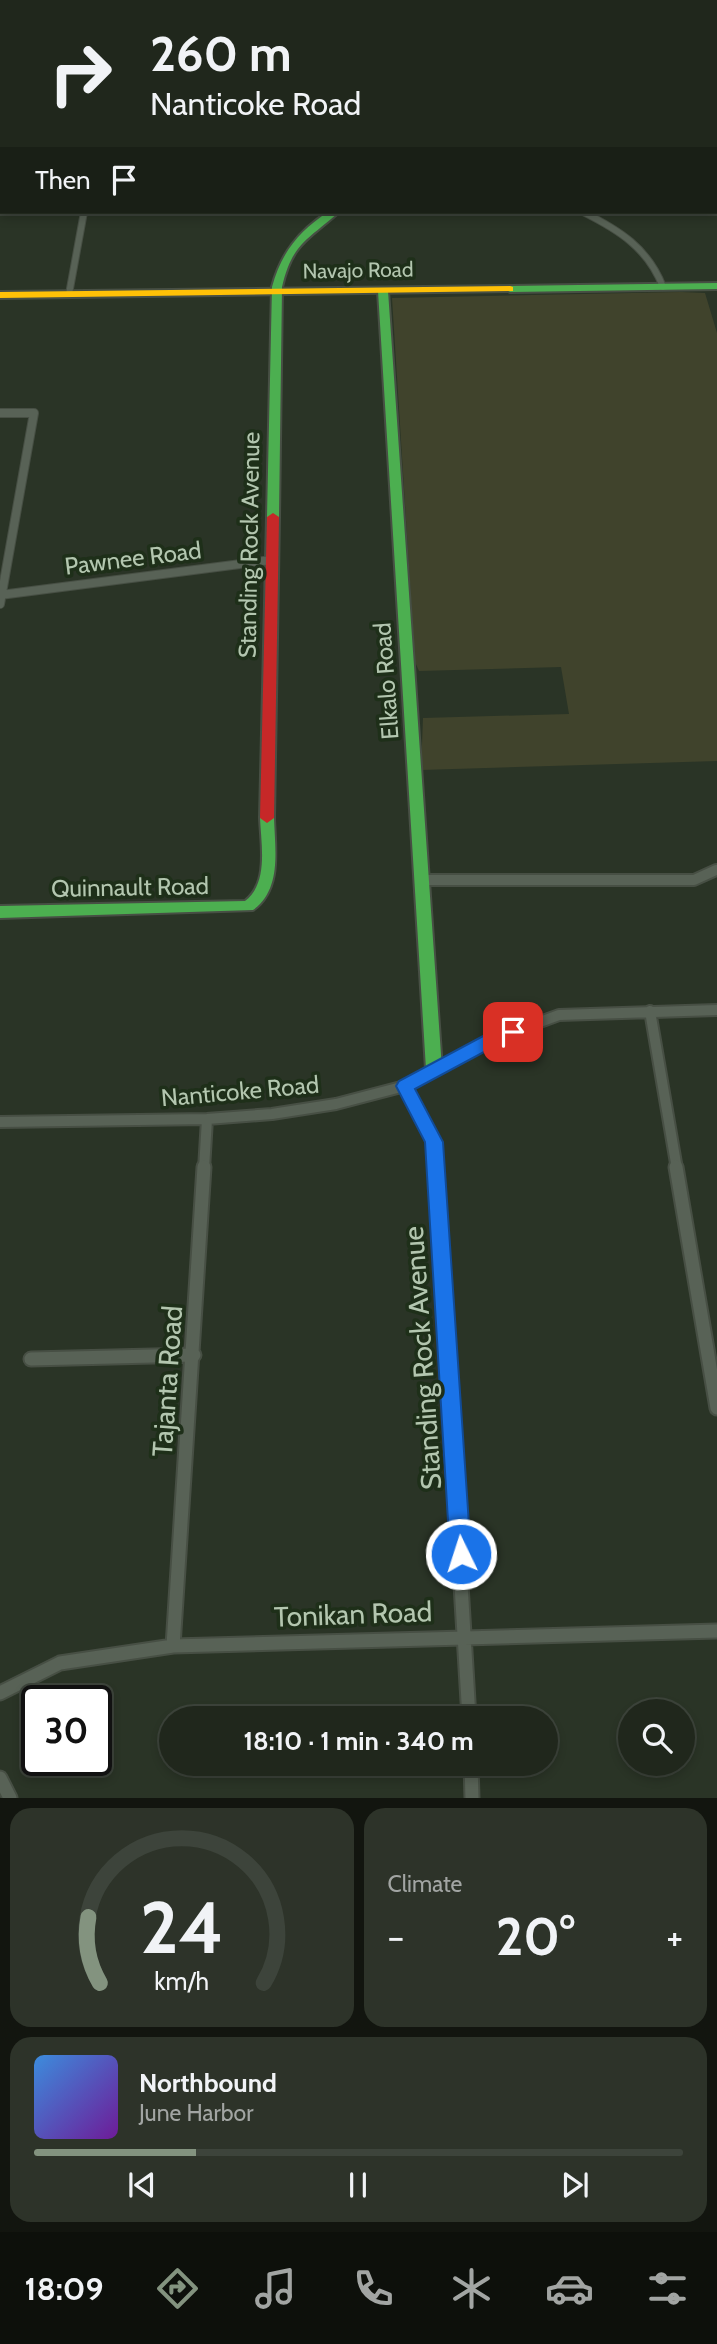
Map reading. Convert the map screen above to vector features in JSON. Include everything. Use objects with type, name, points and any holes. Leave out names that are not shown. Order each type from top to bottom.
[{"type":"street","points":[[69,294],[85,214]]},
{"type":"street","name":"Standing Rock Avenue","points":[[258,901],[265,885],[277,292],[282,261],[289,247],[298,237],[331,214]]},
{"type":"street","points":[[586,214],[637,243],[655,265],[663,287]]},
{"type":"street","name":"Navajo Road","points":[[0,295],[717,286]]},
{"type":"street","name":"Elkalo Road","points":[[383,291],[434,1069]]},
{"type":"street","points":[[0,412],[34,413],[1,598]]},
{"type":"street","name":"Pawnee Road","points":[[1,598],[271,560]]},
{"type":"street","points":[[421,880],[694,880],[716,870]]},
{"type":"street","name":"Quinnault Road","points":[[0,912],[243,908],[258,901]]},
{"type":"street","name":"Nanticoke Road","points":[[0,1122],[207,1119],[272,1114],[336,1104],[405,1086],[491,1040],[559,1015],[717,1010]]},
{"type":"street","points":[[650,1011],[717,1408]]},
{"type":"street","name":"Standing Rock Avenue","points":[[405,1086],[434,1142],[469,1706]]},
{"type":"street","name":"Tajanta Road","points":[[173,1646],[194,1355],[207,1119]]},
{"type":"street","points":[[31,1360],[194,1355]]},
{"type":"street","name":"Tonikan Road","points":[[0,1693],[60,1663],[173,1646],[717,1631]]},
{"type":"street","points":[[471,1776],[472,1798]]},
{"type":"street","points":[[0,1778],[10,1798]]},
{"type":"green space","points":[[705,293],[717,333],[717,761],[421,770],[423,718],[569,714],[561,667],[419,671],[415,662],[392,298]]},
{"type":"traffic: fast","points":[[273,517],[277,287],[284,262],[296,243],[331,214]]},
{"type":"traffic: fast","points":[[510,289],[717,286]]},
{"type":"traffic: fast","points":[[383,291],[434,1069]]},
{"type":"traffic: fast","points":[[0,912],[248,906],[257,900],[266,879],[267,818]]},
{"type":"traffic: slow","points":[[0,295],[510,289]]},
{"type":"traffic: jam","points":[[267,818],[273,517]]},
{"type":"route","points":[[461,1554],[434,1142],[405,1086],[491,1040],[513,1032]]}]
